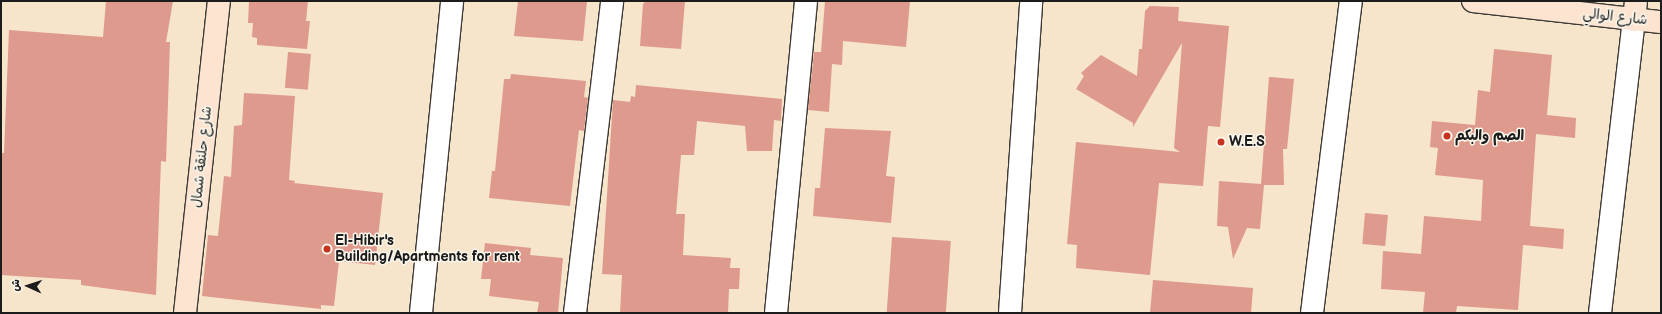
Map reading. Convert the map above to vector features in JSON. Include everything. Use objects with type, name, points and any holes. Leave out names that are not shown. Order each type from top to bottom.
[{"type":"street","name":"شارع حلنقة شمال","points":[[186,313],[219,1]]},
{"type":"street","points":[[421,313],[452,1]]},
{"type":"street","points":[[575,313],[612,1]]},
{"type":"street","points":[[776,313],[806,1]]},
{"type":"street","points":[[1010,313],[1031,1]]},
{"type":"street","points":[[1312,313],[1351,1]]},
{"type":"street","name":"شارع الوالي","points":[[1473,1],[1635,10],[1661,22]]},
{"type":"street","points":[[1600,313],[1635,10]]},
{"type":"building","points":[[106,1],[173,1],[166,42],[170,42],[166,162],[161,161],[156,295],[81,285],[81,280],[1,275],[1,153],[4,153],[9,30],[103,37]]},
{"type":"building","points":[[249,1],[308,1],[306,21],[310,21],[307,49],[257,45],[257,38],[252,37],[253,23],[248,23]]},
{"type":"building","points":[[518,1],[587,1],[583,41],[514,36]]},
{"type":"building","points":[[646,1],[685,1],[681,49],[640,46],[643,4]]},
{"type":"building","points":[[825,1],[910,1],[906,47],[843,41],[842,65],[832,64],[829,112],[808,110],[814,52],[821,52]]},
{"type":"building","points":[[1150,6],[1179,7],[1178,21],[1229,26],[1220,127],[1208,126],[1203,186],[1159,183],[1150,275],[1076,268],[1077,245],[1067,244],[1076,142],[1180,152],[1174,148],[1182,43],[1133,127],[1133,123],[1076,89],[1084,76],[1081,73],[1101,55],[1137,76],[1139,49],[1142,49],[1145,11]]},
{"type":"building","points":[[1494,49],[1552,55],[1547,115],[1576,118],[1575,138],[1536,134],[1530,226],[1564,229],[1563,249],[1523,245],[1518,310],[1457,306],[1456,313],[1423,313],[1425,292],[1381,289],[1383,251],[1421,254],[1424,216],[1481,221],[1483,180],[1435,175],[1438,148],[1430,147],[1432,121],[1475,125],[1478,90],[1490,92]]},
{"type":"building","points":[[288,52],[311,54],[308,90],[285,88]]},
{"type":"building","points":[[511,74],[586,81],[584,97],[588,98],[584,131],[579,130],[570,206],[489,198],[492,171],[495,171],[504,79],[510,79]]},
{"type":"building","points":[[1269,77],[1294,79],[1287,149],[1283,149],[1284,185],[1264,185],[1260,229],[1247,228],[1233,259],[1228,227],[1217,226],[1219,181],[1261,184]]},
{"type":"building","points":[[636,85],[782,99],[781,121],[774,120],[772,151],[747,151],[745,126],[697,121],[694,155],[681,155],[676,214],[685,214],[683,255],[731,258],[730,268],[740,268],[739,289],[729,289],[728,313],[620,313],[622,275],[602,274],[613,100],[630,102],[631,96],[635,97]]},
{"type":"building","points":[[244,93],[295,96],[289,180],[295,181],[294,183],[383,193],[375,265],[339,261],[334,306],[321,305],[321,309],[202,296],[208,235],[218,236],[224,176],[231,177],[234,126],[242,125]]},
{"type":"building","points":[[825,128],[891,131],[886,176],[895,177],[891,223],[813,216],[815,188],[820,188]]},
{"type":"building","points":[[1365,213],[1388,215],[1385,246],[1362,244]]},
{"type":"building","points":[[892,237],[951,241],[946,313],[887,313]]},
{"type":"building","points":[[485,243],[531,248],[530,255],[563,258],[558,313],[537,313],[539,302],[489,296],[491,279],[481,279]]},
{"type":"building","points":[[1153,280],[1253,288],[1251,313],[1150,313]]},
{"type":"place","name":"الصم والبكم","points":[[1447,136]]},
{"type":"place","name":"W.E.S","points":[[1221,142]]},
{"type":"place","name":"El-Hibir's Building/Apartments for rent","points":[[327,249]]}]
